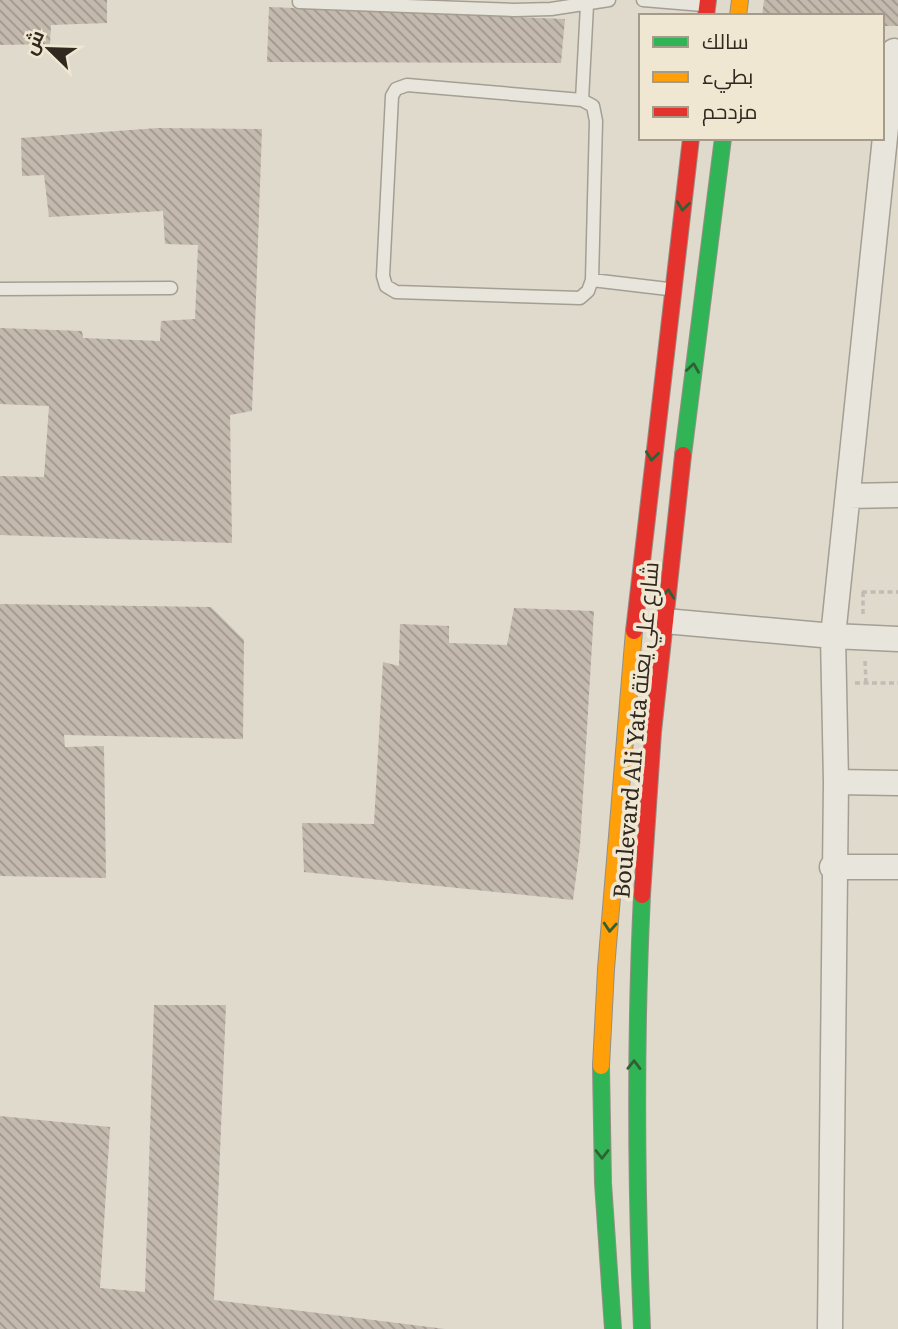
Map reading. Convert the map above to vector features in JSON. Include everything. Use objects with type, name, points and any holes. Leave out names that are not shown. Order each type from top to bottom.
[{"type":"street","points":[[884,123],[891,51]]},
{"type":"street","name":"Boulevard Ali Yata شارع علي يعتة","points":[[613,1329],[603,1213],[603,1046],[622,758],[650,481],[691,140]]},
{"type":"street","name":"Boulevard Ali Yata شارع علي يعتة","points":[[642,1329],[634,1234],[634,1047],[652,762],[664,621],[723,140]]},
{"type":"street","points":[[830,1329],[832,867],[836,782],[833,636],[882,140]]},
{"type":"street","points":[[673,290],[704,291]]},
{"type":"street","points":[[848,496],[898,495]]},
{"type":"street","points":[[664,621],[898,639]]},
{"type":"street","points":[[836,782],[898,783]]},
{"type":"street","points":[[832,867],[898,867]]},
{"type":"lane","points":[[299,2],[514,10],[587,5],[609,0]]},
{"type":"lane","points":[[643,0],[707,7]]},
{"type":"lane","points":[[582,100],[587,5]]},
{"type":"lane","points":[[407,85],[582,100],[593,107],[596,121],[592,280],[588,291],[580,298],[396,292],[386,286],[383,276],[392,96],[396,89],[407,85]]},
{"type":"lane","points":[[592,280],[673,290]]},
{"type":"lane","points":[[0,289],[171,288]]},
{"type":"path","points":[[838,591],[898,592]]},
{"type":"path","points":[[834,683],[898,683]]},
{"type":"building","points":[[0,0],[107,0],[107,23],[51,25],[50,44],[0,45]]},
{"type":"building","points":[[764,0],[898,0],[898,26],[884,26],[884,14],[762,14]]},
{"type":"building","points":[[269,7],[565,19],[561,63],[267,62]]},
{"type":"building","points":[[158,128],[262,129],[252,411],[230,415],[232,543],[0,535],[0,476],[44,477],[49,406],[0,404],[0,328],[82,331],[83,338],[160,341],[161,321],[195,319],[198,245],[165,244],[163,211],[49,217],[44,175],[22,176],[21,138]]},
{"type":"building","points":[[0,604],[211,607],[244,640],[243,739],[64,735],[65,747],[104,746],[106,878],[0,876]]},
{"type":"building","points":[[514,608],[594,611],[580,846],[573,900],[304,872],[302,823],[374,824],[383,662],[399,666],[400,624],[449,626],[449,643],[507,645]]},
{"type":"building","points":[[154,1005],[226,1005],[214,1300],[445,1329],[0,1329],[0,1116],[110,1127],[100,1288],[145,1292]]},
{"type":"traffic: fast","points":[[683,455],[723,140]]},
{"type":"traffic: fast","points":[[642,895],[637,1112],[642,1329]]},
{"type":"traffic: fast","points":[[601,1066],[603,1183],[613,1329]]},
{"type":"traffic: slow","points":[[738,14],[740,0]]},
{"type":"traffic: slow","points":[[601,1066],[606,969],[634,631]]},
{"type":"traffic: jam","points":[[706,14],[708,0]]},
{"type":"traffic: jam","points":[[634,631],[691,140]]},
{"type":"traffic: jam","points":[[642,895],[653,732],[683,455]]}]
